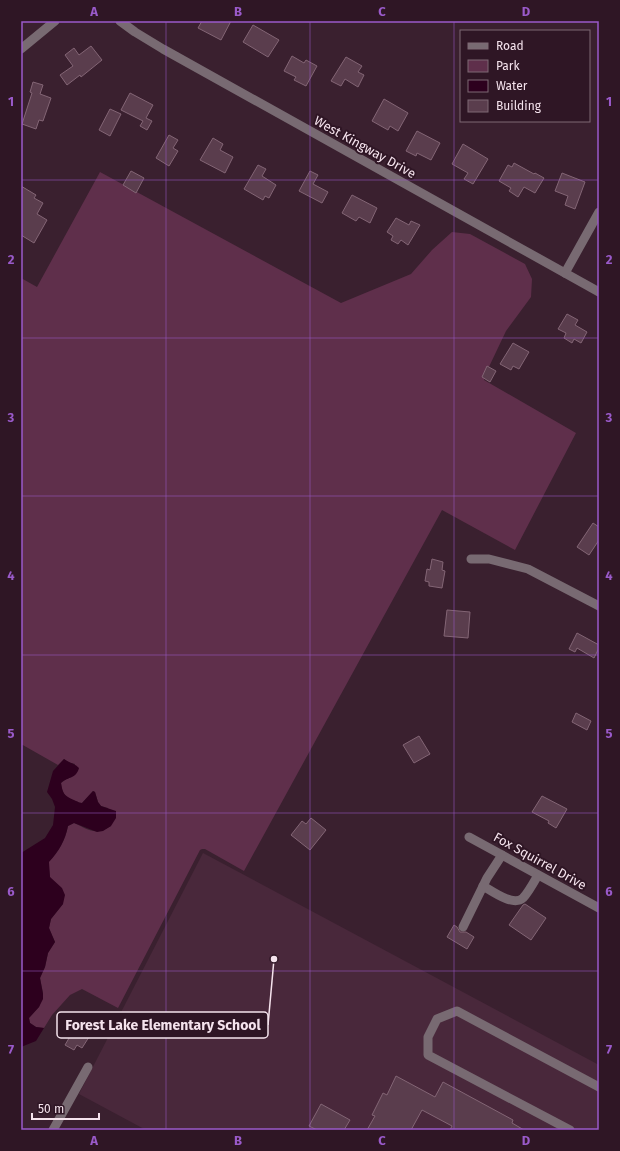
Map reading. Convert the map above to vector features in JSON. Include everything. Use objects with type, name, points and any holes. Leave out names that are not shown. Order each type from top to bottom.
[{"type":"street","points":[[21,48],[55,21]]},
{"type":"street","name":"West Kingway Drive","points":[[120,21],[163,49],[599,292]]},
{"type":"street","points":[[565,274],[599,212]]},
{"type":"street","points":[[471,559],[489,559],[528,569],[599,606]]},
{"type":"street","name":"Fox Squirrel Drive","points":[[469,837],[599,908]]},
{"type":"street","points":[[462,927],[483,886],[502,855]]},
{"type":"street","points":[[483,886],[512,902],[518,901],[523,898],[538,875]]},
{"type":"street","points":[[570,1130],[428,1055],[428,1037],[437,1019],[457,1011],[599,1087]]},
{"type":"street","points":[[53,1130],[88,1067]]},
{"type":"shaded area","points":[[203,853],[599,1065],[599,1130],[146,1130],[79,1094]]},
{"type":"green space","points":[[100,172],[341,303],[411,274],[432,250],[452,232],[470,234],[525,264],[532,279],[531,297],[506,331],[484,380],[576,433],[515,550],[442,510],[244,871],[205,849],[200,850],[118,1008],[82,989],[70,995],[52,1015],[44,1028],[36,1027],[30,1023],[29,1018],[39,1007],[43,993],[40,978],[45,967],[48,953],[55,942],[49,928],[51,919],[63,904],[50,877],[48,862],[61,846],[68,826],[74,823],[88,830],[101,831],[111,826],[108,808],[101,806],[95,792],[93,791],[82,803],[72,800],[64,793],[61,783],[72,777],[75,764],[64,759],[58,765],[21,744],[21,278],[37,287]]},
{"type":"water","points":[[64,759],[79,768],[78,772],[74,776],[61,783],[65,795],[82,803],[93,791],[95,792],[101,806],[116,811],[116,818],[111,826],[103,831],[97,832],[74,823],[68,826],[61,846],[49,862],[50,877],[62,888],[65,895],[63,904],[51,919],[49,928],[55,942],[48,953],[45,967],[40,978],[43,999],[39,1007],[29,1018],[30,1023],[36,1027],[44,1028],[36,1041],[21,1047],[21,853],[45,838],[53,825],[55,807],[47,792],[53,771]]},
{"type":"building","points":[[202,21],[231,21],[221,40],[198,28]]},
{"type":"building","points":[[253,25],[279,40],[268,57],[243,42]]},
{"type":"building","points":[[91,46],[102,60],[81,77],[80,75],[67,85],[60,75],[73,66],[65,55],[74,48],[79,55]]},
{"type":"building","points":[[292,56],[304,63],[306,60],[317,66],[306,86],[294,80],[296,77],[284,71]]},
{"type":"building","points":[[346,57],[362,66],[358,72],[364,75],[358,87],[345,79],[341,86],[331,81]]},
{"type":"building","points":[[33,82],[43,85],[40,94],[51,98],[43,121],[39,120],[36,129],[22,124],[32,93],[30,92]]},
{"type":"building","points":[[130,93],[153,105],[146,118],[152,121],[147,130],[140,126],[143,121],[121,110]]},
{"type":"building","points":[[384,99],[408,113],[398,131],[390,126],[388,130],[372,121]]},
{"type":"building","points":[[110,109],[121,114],[110,136],[99,130]]},
{"type":"building","points":[[417,131],[440,143],[431,160],[417,153],[416,156],[406,151]]},
{"type":"building","points":[[169,135],[178,140],[173,148],[178,151],[169,166],[156,158]]},
{"type":"building","points":[[213,138],[223,144],[220,150],[233,157],[225,173],[200,160]]},
{"type":"building","points":[[463,144],[488,159],[473,184],[464,179],[468,173],[452,164]]},
{"type":"building","points":[[514,163],[544,178],[535,193],[524,187],[518,197],[509,191],[511,188],[499,181],[508,165],[512,167]]},
{"type":"building","points":[[258,165],[266,169],[262,176],[276,185],[269,198],[265,196],[263,200],[244,189]]},
{"type":"building","points":[[131,171],[144,178],[136,193],[123,185]]},
{"type":"building","points":[[310,171],[318,175],[313,184],[328,192],[322,203],[299,191]]},
{"type":"building","points":[[562,173],[585,182],[575,209],[565,205],[568,196],[555,191]]},
{"type":"building","points":[[21,186],[36,195],[34,198],[43,203],[37,214],[47,220],[34,243],[21,235]]},
{"type":"building","points":[[352,195],[377,208],[370,223],[359,217],[356,221],[342,213]]},
{"type":"building","points":[[396,218],[409,225],[411,221],[420,225],[408,245],[401,240],[398,244],[391,240],[393,236],[387,232]]},
{"type":"building","points":[[567,314],[578,320],[575,325],[587,332],[581,343],[574,339],[572,343],[564,338],[566,333],[558,329]]},
{"type":"building","points":[[513,343],[529,352],[519,369],[513,366],[511,370],[500,364]]},
{"type":"building","points":[[487,366],[496,371],[490,382],[482,377]]},
{"type":"building","points":[[593,523],[599,527],[599,540],[589,555],[577,547]]},
{"type":"building","points":[[432,559],[443,562],[442,570],[445,571],[442,588],[429,586],[429,582],[425,581],[427,569],[430,570]]},
{"type":"building","points":[[447,610],[470,612],[468,638],[444,636]]},
{"type":"building","points":[[577,633],[599,645],[594,658],[577,648],[575,652],[569,649]]},
{"type":"building","points":[[576,713],[591,721],[587,730],[572,722]]},
{"type":"building","points":[[419,736],[430,754],[414,763],[403,745]]},
{"type":"building","points":[[542,796],[567,809],[556,828],[548,823],[549,821],[532,812]]},
{"type":"building","points":[[311,818],[326,830],[310,850],[291,835],[302,821],[306,824]]},
{"type":"building","points":[[525,904],[546,918],[531,940],[509,925]]},
{"type":"building","points":[[454,925],[460,932],[466,932],[474,937],[467,949],[447,937]]},
{"type":"building","points":[[75,1028],[89,1037],[82,1048],[77,1045],[74,1050],[65,1045]]},
{"type":"building","points":[[396,1076],[435,1097],[443,1082],[513,1120],[512,1123],[524,1130],[450,1130],[452,1126],[422,1110],[411,1130],[367,1130],[375,1116],[372,1115],[383,1093],[387,1095]]},
{"type":"building","points":[[321,1104],[350,1120],[344,1130],[317,1130],[309,1126]]},
{"type":"place","name":"Forest Lake Elementary School","points":[[274,959]]}]
